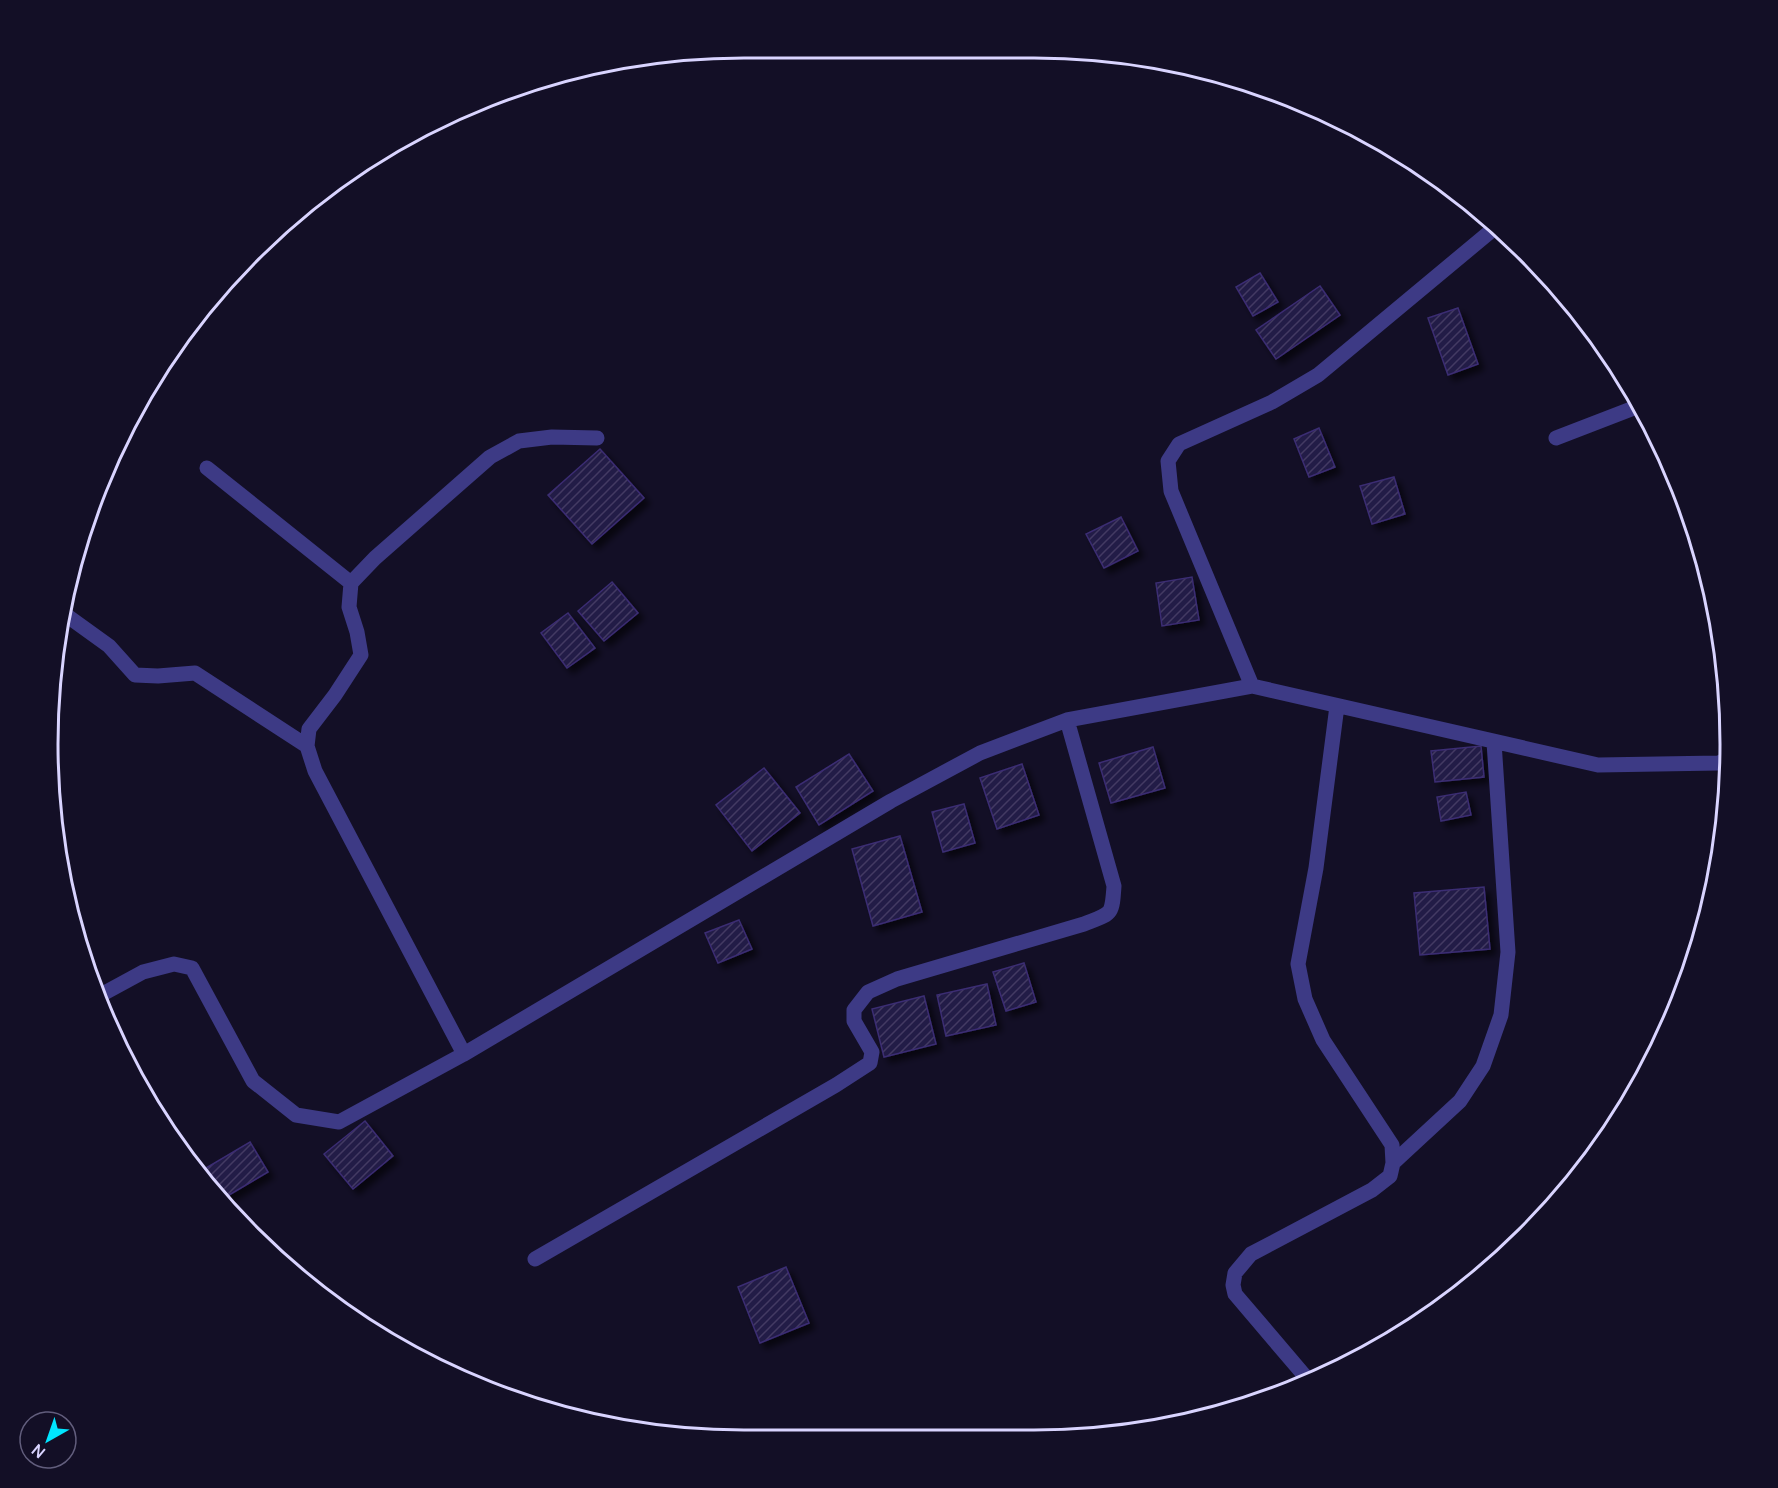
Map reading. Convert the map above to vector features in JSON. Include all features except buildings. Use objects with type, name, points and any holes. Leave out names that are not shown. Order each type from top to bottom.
[{"type":"street","points":[[1252,686],[1171,491],[1168,461],[1179,444],[1272,402],[1318,375],[1490,232]]},
{"type":"street","points":[[1556,438],[1632,409]]},
{"type":"street","points":[[464,1054],[315,771],[307,746],[309,729],[361,655],[349,607],[351,583],[375,558],[490,457],[519,441],[552,436],[597,438]]},
{"type":"street","points":[[207,468],[351,583]]},
{"type":"street","points":[[71,618],[109,646],[135,675],[195,673],[307,746]]},
{"type":"street","points":[[106,992],[142,972],[174,964],[192,968],[253,1081],[296,1115],[339,1122],[464,1054],[891,801],[980,753],[1066,720],[1252,686],[1598,765],[1719,763]]},
{"type":"street","points":[[1303,1374],[1235,1294],[1233,1285],[1235,1273],[1251,1254],[1372,1190],[1390,1176],[1393,1163],[1392,1145],[1323,1040],[1305,999],[1298,964],[1316,868],[1337,706]]},
{"type":"street","points":[[535,1259],[836,1085],[870,1063],[872,1052],[854,1022],[854,1011],[868,992],[897,978],[1084,924],[1107,915],[1112,909],[1114,886],[1066,720]]},
{"type":"street","points":[[1393,1163],[1460,1101],[1483,1066],[1501,1015],[1508,952],[1494,742]]}]
